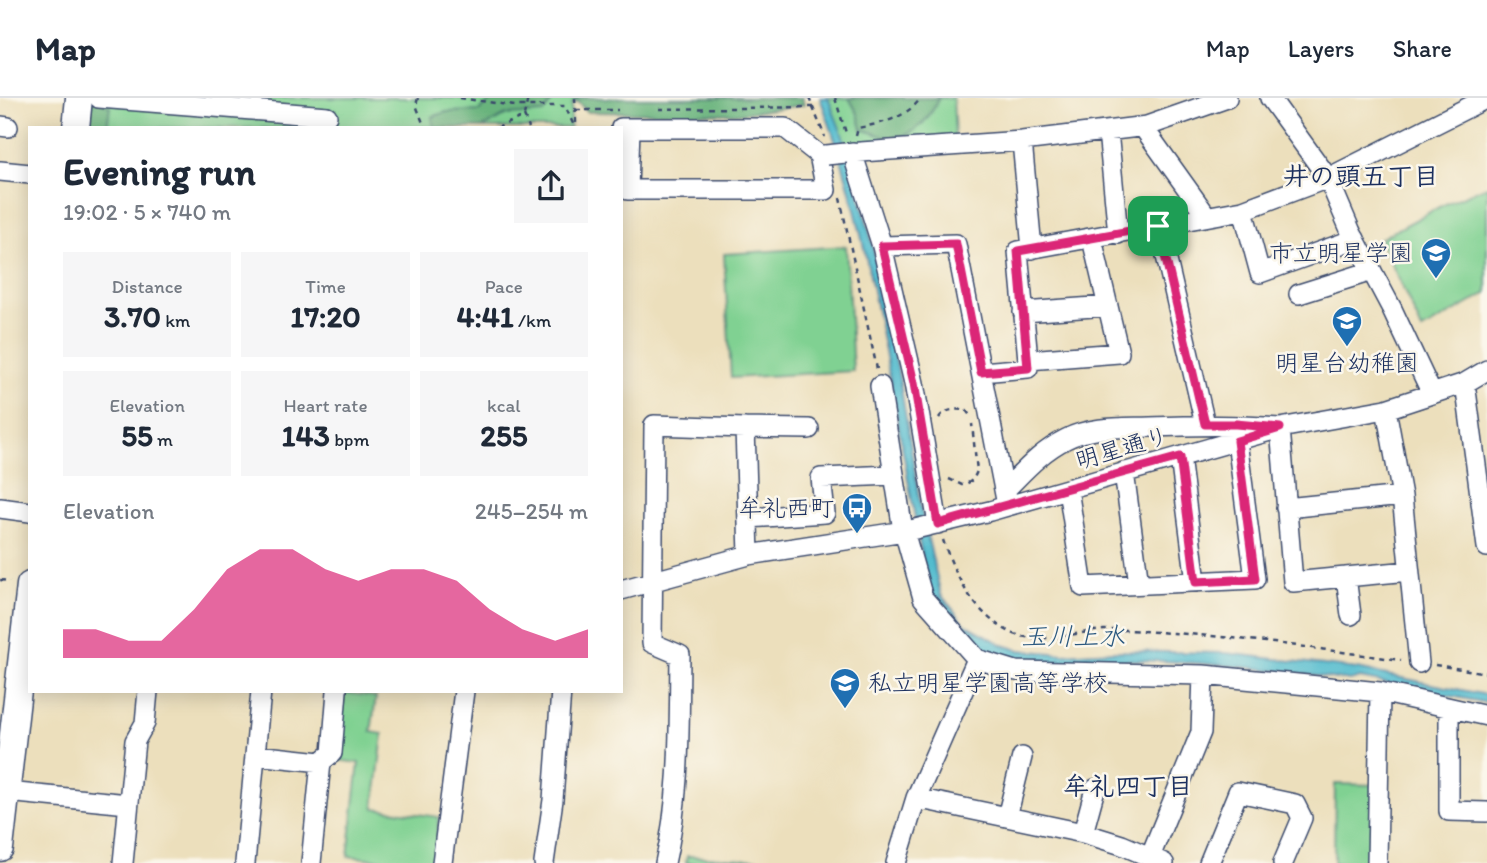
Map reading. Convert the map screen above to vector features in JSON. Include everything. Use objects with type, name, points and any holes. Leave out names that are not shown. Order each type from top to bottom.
[{"type":"main road","points":[[76,126],[79,98]]},
{"type":"main road","points":[[0,848],[6,792],[6,733],[28,597]]},
{"type":"street","points":[[99,98],[327,116]]},
{"type":"street","points":[[822,155],[826,190],[628,190],[623,122],[785,128],[822,155],[1022,141],[1143,127],[1227,98]]},
{"type":"street","points":[[1270,98],[1328,178],[1355,239],[1433,394]]},
{"type":"street","points":[[981,372],[1028,368],[1018,251],[1242,210],[1328,178],[1487,98]]},
{"type":"street","points":[[1143,127],[1206,215]]},
{"type":"street","points":[[1108,131],[1118,234]]},
{"type":"street","points":[[1022,141],[1032,249]]},
{"type":"street","points":[[849,153],[882,246],[914,383],[920,421],[923,598],[977,659],[1016,671],[1203,675],[1380,692],[1487,716]]},
{"type":"street","points":[[0,171],[28,174]]},
{"type":"street","points":[[1242,210],[1260,273],[1355,239]]},
{"type":"street","points":[[1158,226],[1205,424]]},
{"type":"street","points":[[1028,360],[1119,353],[1092,239]]},
{"type":"street","points":[[882,246],[956,244],[1006,500]]},
{"type":"street","points":[[1299,294],[1372,271]]},
{"type":"street","points":[[1024,312],[1108,306]]},
{"type":"street","name":"明星通り","points":[[623,589],[749,555],[921,528],[1006,500],[1068,489],[1280,428],[1385,409],[1465,383],[1487,370]]},
{"type":"street","points":[[1465,383],[1482,469],[1487,547]]},
{"type":"street","points":[[880,386],[893,475],[921,528]]},
{"type":"street","points":[[1385,409],[1402,496],[1419,663]]},
{"type":"street","points":[[1006,500],[1008,487],[1041,454],[1068,438],[1091,430],[1205,424],[1280,428],[1293,582],[1409,571]]},
{"type":"street","points":[[665,863],[677,799],[680,655],[652,643],[654,425],[809,429]]},
{"type":"street","points":[[746,428],[749,555]]},
{"type":"street","points":[[1068,489],[1083,587],[1255,579],[1237,441]]},
{"type":"street","points":[[1180,457],[1196,582]]},
{"type":"street","points":[[1124,472],[1139,584]]},
{"type":"street","points":[[748,518],[825,513],[821,478],[893,475]]},
{"type":"street","points":[[1286,508],[1402,496]]},
{"type":"street","points":[[0,509],[28,512]]},
{"type":"street","points":[[1346,577],[1350,615]]},
{"type":"street","points":[[896,863],[916,798],[977,659]]},
{"type":"street","points":[[916,798],[1083,833],[1122,845],[1157,861],[1201,732],[1203,675]]},
{"type":"street","points":[[1377,863],[1380,692]]},
{"type":"street","points":[[123,863],[135,741],[145,723],[148,693]]},
{"type":"street","points":[[245,863],[261,693]]},
{"type":"street","points":[[311,863],[321,762],[331,753],[337,693]]},
{"type":"street","points":[[442,863],[464,693]]},
{"type":"street","points":[[544,863],[553,800],[561,693]]},
{"type":"street","points":[[1449,708],[1449,811],[1487,812]]},
{"type":"street","points":[[256,755],[321,762]]},
{"type":"street","points":[[1007,817],[1022,757]]},
{"type":"street","points":[[1083,833],[1096,789]]},
{"type":"street","points":[[6,792],[128,804]]},
{"type":"street","points":[[1209,863],[1238,792],[1295,804],[1302,818],[1283,863]]},
{"type":"path","points":[[418,98],[416,105],[424,126]]},
{"type":"path","points":[[460,98],[485,103],[565,106],[574,126]]},
{"type":"path","points":[[528,98],[524,116],[528,126]]},
{"type":"path","points":[[575,98],[575,126]]},
{"type":"path","points":[[835,98],[849,153]]},
{"type":"path","points":[[849,153],[858,128],[892,121],[914,108],[921,98]]},
{"type":"path","points":[[659,109],[813,107]]},
{"type":"path","points":[[576,110],[623,122]]},
{"type":"path","points":[[502,126],[524,116]]},
{"type":"path","points":[[840,198],[880,386]]},
{"type":"path","points":[[920,421],[938,421],[945,412],[953,410],[966,411],[971,417],[977,471],[975,477],[967,484],[958,485],[942,472]]},
{"type":"path","points":[[921,528],[951,564],[979,608],[1009,632],[1031,639],[1105,630],[1225,636],[1487,673]]},
{"type":"green space","points":[[88,98],[760,98],[572,103],[570,126],[86,126]]},
{"type":"green space","points":[[92,98],[110,106],[107,126],[88,126]]},
{"type":"green space","points":[[493,98],[554,98],[544,113],[506,115],[486,126],[434,126],[432,117],[446,112],[480,111]]},
{"type":"green space","points":[[574,98],[802,98],[804,105],[737,114],[587,112]]},
{"type":"green space","points":[[823,98],[953,98],[955,138],[839,150]]},
{"type":"green space","points":[[849,98],[939,98],[920,126],[906,135],[889,137],[862,129],[858,114]]},
{"type":"green space","points":[[1487,186],[1487,293],[1422,330],[1380,239],[1441,206]]},
{"type":"green space","points":[[846,246],[853,371],[731,378],[724,254]]},
{"type":"green space","points":[[347,693],[376,697],[371,732],[383,734],[374,808],[439,817],[435,857],[431,863],[348,856],[359,763],[336,760],[342,697]]},
{"type":"green space","points":[[1335,784],[1377,785],[1376,863],[1334,863]]},
{"type":"green space","points":[[687,856],[815,863],[686,863]]},
{"type":"water","points":[[820,98],[828,98],[846,144],[871,238],[900,382],[921,509],[941,595],[964,623],[1003,645],[1019,650],[1063,654],[1112,651],[1226,653],[1357,669],[1487,695],[1487,703],[1360,678],[1350,681],[1215,664],[1133,660],[1066,666],[1016,664],[1000,659],[970,639],[950,619],[930,589],[867,262],[842,163]]},
{"type":"place","name":"市立明星学園","points":[[1436,280]]},
{"type":"place","name":"明星台幼稚園","points":[[1347,348]]},
{"type":"place","name":"牟礼西町","points":[[857,535]]},
{"type":"place","name":"私立明星学園高等学校","points":[[845,710]]},
{"type":"district","name":"井の頭五丁目","points":[[1361,176]]},
{"type":"district","name":"牟礼四丁目","points":[[1128,786]]},
{"type":"route","points":[[1158,226],[1205,424],[1280,428],[1237,441],[1255,579],[1196,582],[1180,457],[938,524],[914,383],[882,246],[956,244],[981,372],[1028,368],[1018,251],[1158,226]]},
{"type":"water label","name":"玉川上水","points":[[1073,636]]}]
